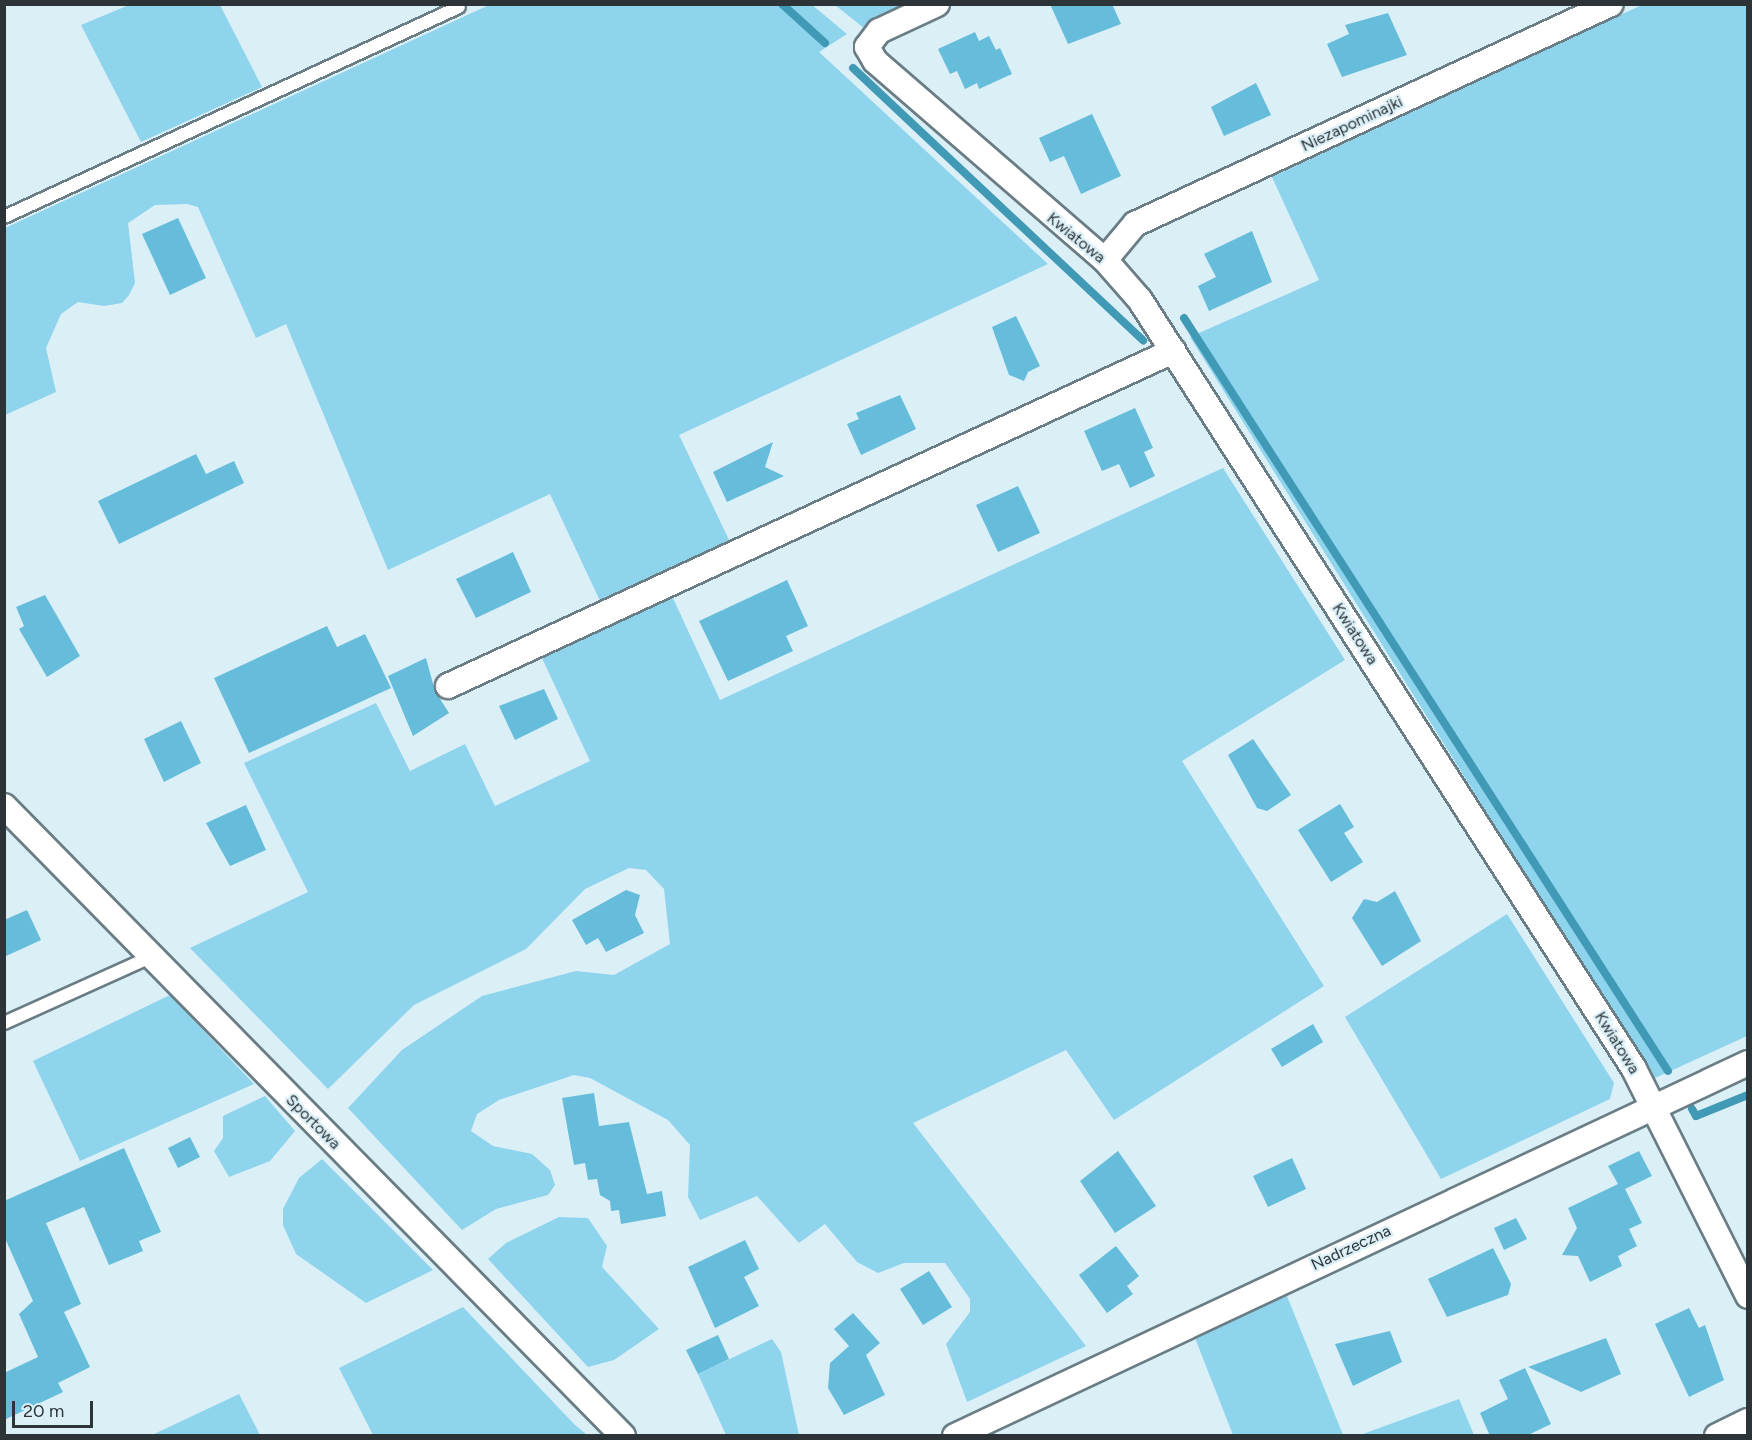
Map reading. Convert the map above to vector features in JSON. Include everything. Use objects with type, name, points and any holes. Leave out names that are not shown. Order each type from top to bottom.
[{"type":"street","name":"Kwiatowa","points":[[938,4],[879,31],[867,47],[887,77],[1106,260],[1173,351],[1654,1104],[1748,1296]]},
{"type":"street","name":"Niezapominajki","points":[[1106,260],[1135,224],[1611,4]]},
{"type":"street","points":[[448,686],[1173,351]]},
{"type":"street","name":"Sportowa","points":[[4,806],[623,1436]]},
{"type":"street","name":"Nadrzeczna","points":[[955,1436],[1654,1104],[1748,1063]]},
{"type":"street","points":[[1717,1436],[1748,1421]]},
{"type":"lane","points":[[4,217],[459,8]]},
{"type":"lane","points":[[4,1023],[150,957]]},
{"type":"shaded area","points":[[811,4],[847,34],[819,52],[1048,264],[679,435],[730,542],[600,601],[550,494],[388,570],[286,324],[256,338],[198,207],[187,204],[155,205],[128,223],[135,283],[129,295],[122,303],[104,306],[78,302],[61,314],[46,348],[56,392],[5,415],[5,228],[489,5]]},
{"type":"shaded area","points":[[129,5],[220,5],[262,87],[141,142],[81,25]]},
{"type":"shaded area","points":[[835,5],[914,5],[864,28]]},
{"type":"shaded area","points":[[1642,5],[1747,5],[1747,1036],[1653,1079],[1190,337],[1319,280],[1272,177]]},
{"type":"shaded area","points":[[1223,468],[1345,660],[1182,761],[1324,986],[1114,1120],[1066,1050],[913,1123],[1086,1346],[967,1402],[946,1344],[970,1312],[970,1299],[945,1263],[904,1263],[878,1273],[857,1262],[825,1224],[799,1243],[757,1196],[700,1220],[688,1197],[690,1145],[668,1120],[590,1078],[574,1075],[499,1100],[477,1114],[471,1131],[493,1146],[532,1154],[550,1170],[555,1185],[548,1195],[496,1209],[462,1230],[348,1108],[402,1050],[482,996],[576,971],[614,975],[670,944],[664,889],[646,870],[629,868],[585,889],[526,949],[414,1005],[328,1089],[190,948],[308,892],[244,763],[376,703],[410,771],[465,744],[495,806],[590,761],[541,656],[672,596],[720,700]]},
{"type":"shaded area","points":[[1507,914],[1614,1083],[1610,1099],[1441,1179],[1345,1017]]},
{"type":"shaded area","points":[[170,995],[254,1084],[80,1161],[33,1061]]},
{"type":"shaded area","points":[[265,1096],[295,1131],[270,1161],[229,1177],[214,1151],[223,1138],[223,1116]]},
{"type":"shaded area","points":[[322,1159],[433,1270],[366,1303],[296,1254],[283,1225],[283,1209],[299,1178]]},
{"type":"shaded area","points":[[559,1217],[588,1218],[607,1246],[602,1267],[659,1329],[614,1360],[588,1367],[488,1259],[506,1243]]},
{"type":"shaded area","points":[[1287,1296],[1343,1435],[1233,1435],[1195,1338]]},
{"type":"shaded area","points":[[463,1307],[587,1435],[373,1435],[339,1368]]},
{"type":"shaded area","points":[[772,1339],[781,1352],[799,1435],[726,1435],[698,1374]]},
{"type":"shaded area","points":[[239,1394],[260,1435],[152,1435]]},
{"type":"shaded area","points":[[1459,1399],[1474,1435],[1360,1435]]},
{"type":"building","points":[[1050,4],[1112,4],[1121,24],[1068,44]]},
{"type":"building","points":[[1388,13],[1407,55],[1342,77],[1327,44],[1349,34],[1345,25]]},
{"type":"building","points":[[975,32],[979,41],[989,36],[996,50],[1000,48],[1012,74],[979,89],[977,83],[965,89],[957,71],[950,74],[938,49]]},
{"type":"building","points":[[1256,83],[1271,115],[1224,136],[1211,107]]},
{"type":"building","points":[[1092,114],[1121,176],[1081,194],[1064,156],[1050,162],[1039,138]]},
{"type":"building","points":[[178,218],[206,278],[170,295],[142,234]]},
{"type":"building","points":[[1252,231],[1272,282],[1209,311],[1198,286],[1216,277],[1204,254]]},
{"type":"building","points":[[1016,316],[1040,366],[1028,372],[1024,381],[1009,375],[992,327]]},
{"type":"building","points":[[900,395],[916,429],[861,455],[847,424],[859,419],[856,413]]},
{"type":"building","points":[[1135,408],[1153,448],[1144,452],[1155,476],[1130,488],[1119,464],[1102,471],[1084,431]]},
{"type":"building","points":[[773,442],[765,467],[784,476],[727,502],[713,472]]},
{"type":"building","points":[[196,454],[206,474],[234,461],[244,483],[119,544],[98,501]]},
{"type":"building","points":[[1018,486],[1040,533],[998,552],[976,505]]},
{"type":"building","points":[[513,552],[531,592],[476,618],[456,579]]},
{"type":"building","points":[[787,580],[808,626],[786,636],[793,651],[728,681],[699,621]]},
{"type":"building","points":[[45,595],[80,656],[47,677],[19,629],[24,626],[16,607]]},
{"type":"building","points":[[327,626],[337,647],[365,634],[391,688],[249,753],[214,678]]},
{"type":"building","points":[[426,658],[435,691],[449,713],[413,736],[388,676]]},
{"type":"building","points":[[544,689],[558,719],[515,740],[499,706]]},
{"type":"building","points":[[181,721],[201,763],[164,782],[144,739]]},
{"type":"building","points":[[1253,739],[1291,795],[1267,811],[1257,808],[1228,755]]},
{"type":"building","points":[[1340,804],[1354,827],[1344,833],[1363,862],[1331,882],[1298,830]]},
{"type":"building","points":[[246,805],[266,850],[230,866],[206,823]]},
{"type":"building","points":[[626,890],[640,895],[635,915],[644,933],[606,952],[598,938],[586,945],[572,920]]},
{"type":"building","points":[[1395,891],[1421,941],[1382,966],[1352,918],[1364,899],[1377,902]]},
{"type":"building","points":[[27,910],[41,940],[4,957],[4,920]]},
{"type":"building","points":[[1313,1024],[1323,1042],[1282,1067],[1271,1049]]},
{"type":"building","points":[[594,1093],[599,1126],[629,1122],[647,1194],[662,1191],[666,1216],[621,1224],[619,1210],[611,1211],[610,1201],[600,1195],[597,1179],[588,1180],[585,1163],[574,1165],[562,1098]]},
{"type":"building","points":[[190,1137],[200,1157],[178,1168],[168,1148]]},
{"type":"building","points":[[124,1148],[161,1232],[139,1241],[143,1251],[109,1265],[84,1207],[46,1223],[81,1304],[64,1312],[90,1367],[58,1383],[63,1392],[4,1420],[4,1373],[38,1357],[19,1314],[33,1301],[4,1236],[4,1201]]},
{"type":"building","points":[[1118,1151],[1156,1206],[1115,1233],[1080,1181]]},
{"type":"building","points":[[1639,1151],[1652,1176],[1625,1189],[1642,1223],[1629,1229],[1637,1246],[1618,1256],[1622,1266],[1590,1282],[1578,1256],[1562,1255],[1577,1228],[1568,1208],[1618,1184],[1608,1166]]},
{"type":"building","points":[[1292,1158],[1306,1189],[1268,1207],[1253,1176]]},
{"type":"building","points":[[1516,1218],[1527,1239],[1504,1250],[1494,1228]]},
{"type":"building","points":[[745,1240],[759,1269],[744,1277],[759,1306],[715,1328],[688,1267]]},
{"type":"building","points":[[1116,1246],[1139,1276],[1127,1286],[1133,1294],[1107,1313],[1079,1275]]},
{"type":"building","points":[[1493,1248],[1511,1284],[1508,1295],[1447,1317],[1428,1279]]},
{"type":"building","points":[[929,1271],[952,1307],[923,1325],[900,1289]]},
{"type":"building","points":[[1689,1308],[1699,1328],[1705,1325],[1724,1380],[1689,1397],[1655,1324]]},
{"type":"building","points":[[853,1313],[880,1343],[866,1355],[885,1395],[844,1415],[828,1388],[830,1363],[849,1346],[834,1329]]},
{"type":"building","points":[[1390,1331],[1402,1362],[1353,1386],[1335,1344]]},
{"type":"building","points":[[718,1335],[729,1359],[698,1374],[686,1350]]},
{"type":"building","points":[[1606,1338],[1621,1374],[1581,1392],[1528,1367]]},
{"type":"building","points":[[1525,1368],[1551,1424],[1526,1436],[1490,1436],[1480,1413],[1508,1399],[1499,1380]]},
{"type":"waterway","points":[[782,4],[825,43]]},
{"type":"waterway","points":[[853,68],[1143,340]]},
{"type":"waterway","points":[[1184,318],[1668,1071]]},
{"type":"waterway","points":[[1692,1109],[1696,1116],[1748,1095]]}]
